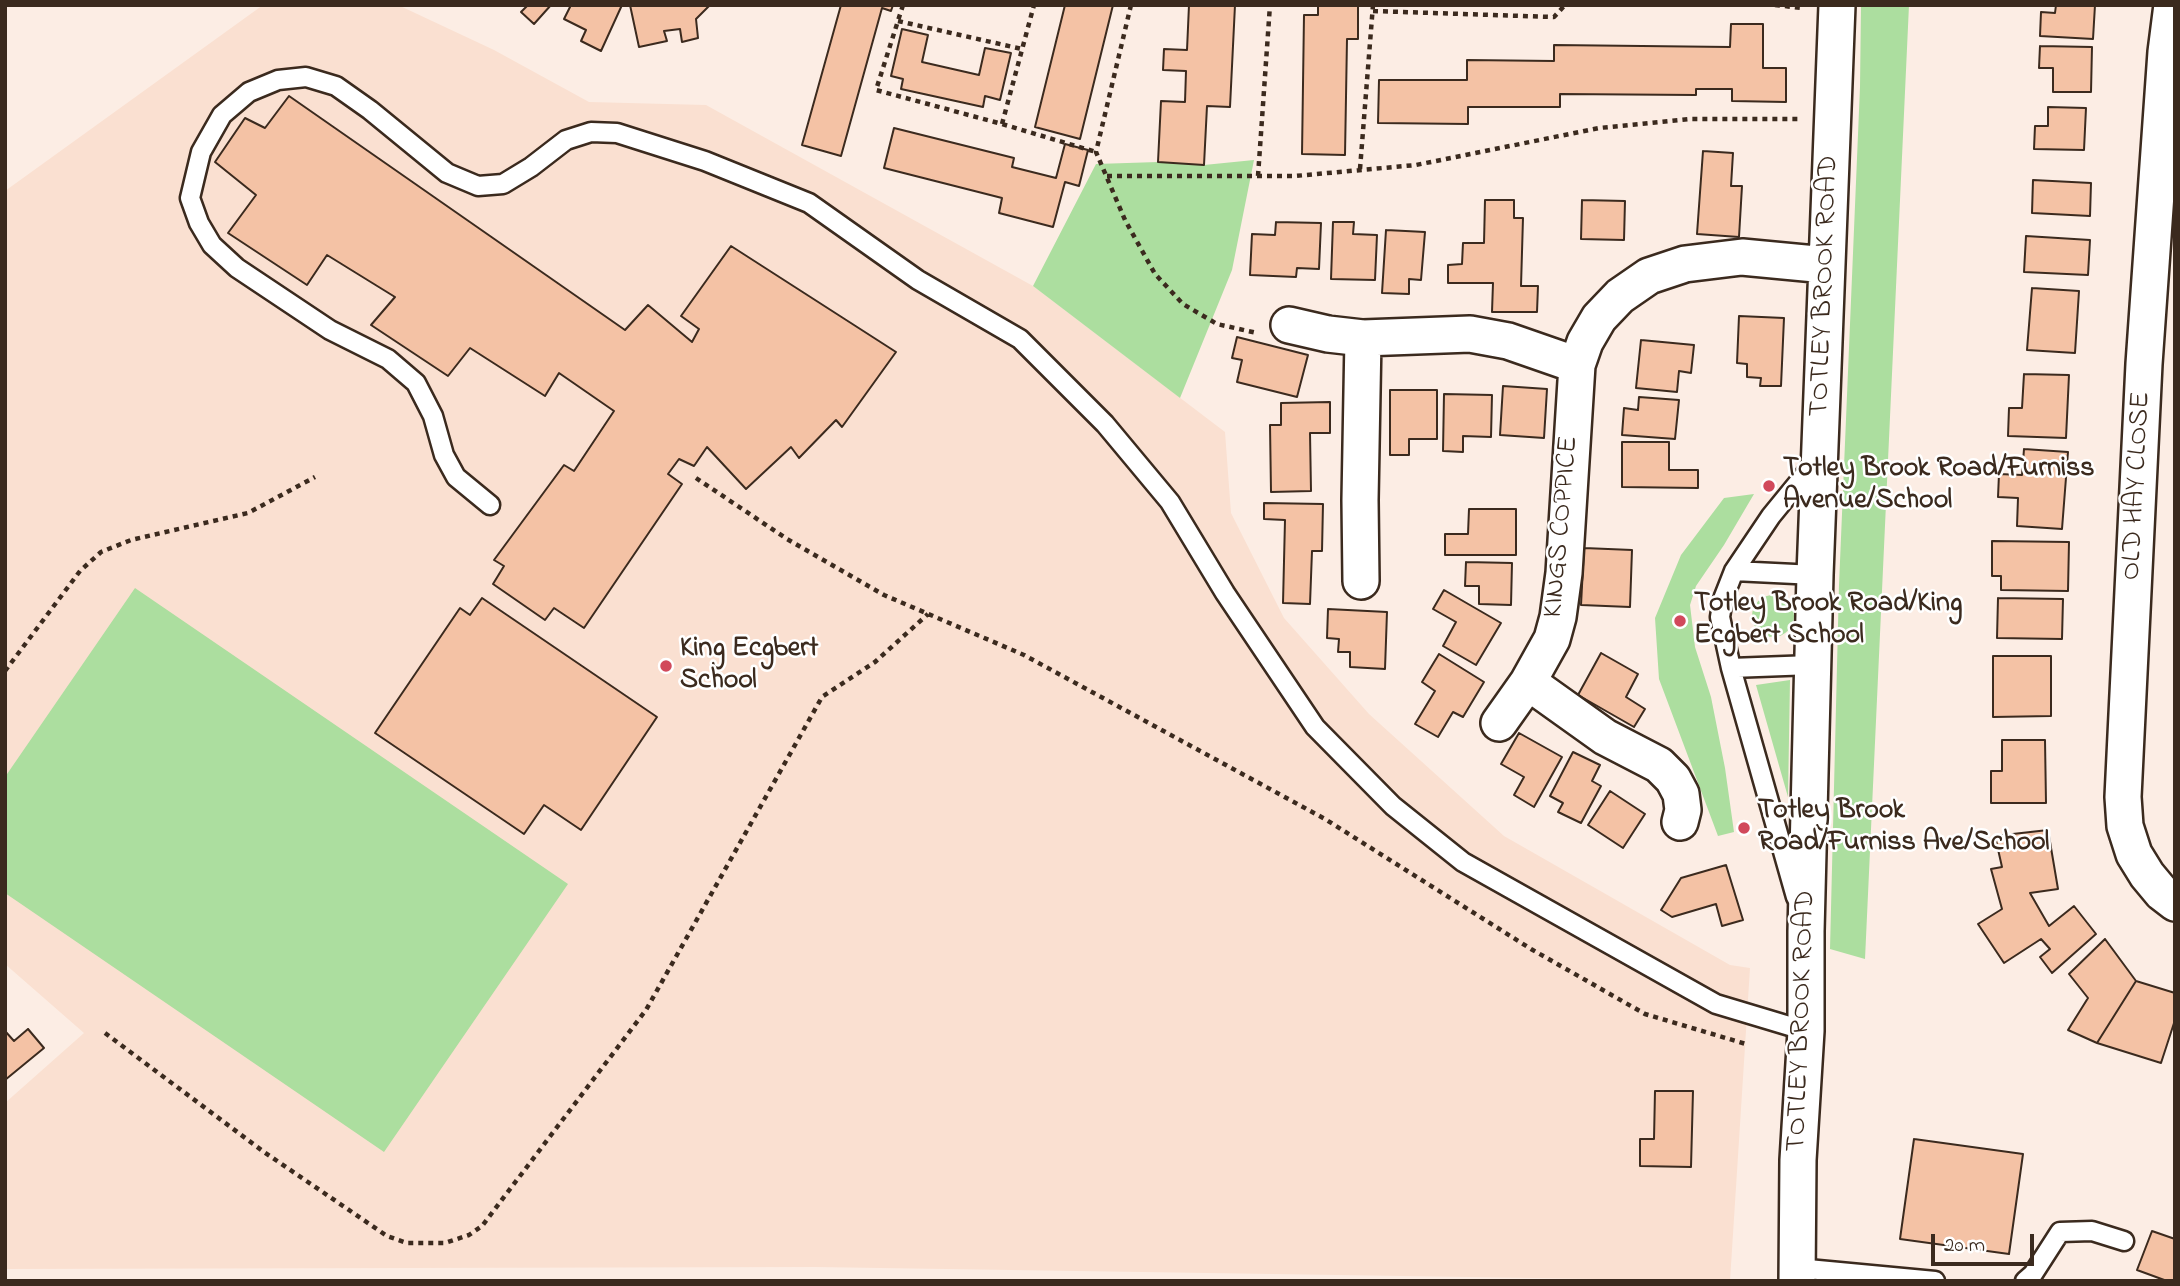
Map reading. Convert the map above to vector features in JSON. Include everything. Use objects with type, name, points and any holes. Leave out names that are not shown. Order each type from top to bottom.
[{"type":"street","name":"TOTLEY BROOK ROAD","points":[[1797,1275],[1798,1160],[1805,1045],[1812,665],[1837,5]]},
{"type":"street","name":"OLD HAY CLOSE","points":[[2172,5],[2144,364],[2123,797],[2125,826],[2134,854],[2162,893],[2175,903]]},
{"type":"street","name":"KINGS COPPICE","points":[[1499,723],[1528,682],[1552,639],[1558,617],[1564,573],[1577,365],[1585,342],[1599,318],[1620,296],[1649,276],[1685,264],[1742,257],[1826,265]]},
{"type":"street","points":[[1289,325],[1328,334],[1363,338],[1470,334],[1508,341],[1577,365]]},
{"type":"street","points":[[1361,581],[1359,513],[1363,338]]},
{"type":"street","points":[[1528,682],[1605,737],[1659,765],[1681,794],[1680,822]]},
{"type":"lane","points":[[490,505],[456,477],[444,456],[433,416],[416,383],[388,359],[330,330],[237,268],[212,246],[190,198],[201,152],[222,115],[249,92],[278,80],[306,77],[336,86],[447,173],[478,186],[503,184],[566,140],[591,132],[617,133],[705,161],[809,203],[918,280],[1020,339],[1104,424],[1170,502],[1225,593],[1315,727],[1393,806],[1463,862],[1716,1004],[1805,1045]]},
{"type":"lane","points":[[1806,931],[1731,668],[1720,617],[1723,599],[1734,571],[1771,516],[1819,458]]},
{"type":"lane","points":[[1734,571],[1815,575]]},
{"type":"lane","points":[[1731,668],[1812,665]]},
{"type":"lane","points":[[2025,1281],[2033,1274],[2060,1233],[2092,1231],[2124,1241]]},
{"type":"lane","points":[[1797,1275],[1935,1281]]},
{"type":"path","points":[[904,5],[876,90],[1096,152]]},
{"type":"path","points":[[1003,124],[1034,5]]},
{"type":"path","points":[[1130,5],[1096,152],[1125,220],[1155,274],[1182,304],[1217,324],[1259,333],[1289,325]]},
{"type":"path","points":[[1258,176],[1270,5]]},
{"type":"path","points":[[1360,169],[1373,8],[1554,17],[1565,5]]},
{"type":"path","points":[[898,21],[1022,49]]},
{"type":"path","points":[[1107,176],[1295,176],[1416,165],[1612,126],[1690,118],[1832,119]]},
{"type":"path","points":[[5,671],[80,571],[101,552],[131,540],[248,513],[315,477]]},
{"type":"path","points":[[696,478],[824,562],[884,595],[1024,655],[1325,820],[1531,949],[1644,1014],[1693,1030],[1805,1045]]},
{"type":"path","points":[[105,1033],[264,1152],[387,1236],[407,1243],[445,1243],[469,1235],[482,1226],[646,1010],[822,697],[875,662],[929,614]]},
{"type":"shaded area","name":"King Ecgbert School","points":[[263,5],[398,5],[494,50],[589,102],[706,105],[1033,286],[1225,432],[1231,513],[1284,618],[1369,714],[1504,836],[1730,965],[1750,968],[1730,1281],[815,1267],[5,1269],[5,1103],[84,1033],[5,964],[5,191]]},
{"type":"green space","points":[[1861,5],[1909,5],[1865,959],[1830,949],[1839,585],[1860,87]]},
{"type":"green space","points":[[1254,160],[1232,270],[1180,398],[1033,286],[1096,164],[1158,162],[1204,165]]},
{"type":"green space","points":[[1754,494],[1696,586],[1690,605],[1695,647],[1711,697],[1725,768],[1734,832],[1718,836],[1659,679],[1655,618],[1681,555],[1724,498]]},
{"type":"green space","points":[[135,588],[568,884],[384,1152],[5,893],[5,777]]},
{"type":"green space","points":[[1773,595],[1788,601],[1794,616],[1788,631],[1773,637],[1758,631],[1752,616],[1758,601]]},
{"type":"green space","points":[[1790,680],[1788,797],[1756,685]]},
{"type":"building","points":[[528,5],[551,5],[534,24],[521,12]]},
{"type":"building","points":[[571,5],[622,5],[601,51],[581,41],[586,30],[564,19]]},
{"type":"building","points":[[630,5],[710,5],[696,19],[698,38],[682,42],[680,29],[664,31],[667,41],[639,47]]},
{"type":"building","points":[[841,5],[893,5],[891,11],[882,8],[841,156],[802,145]]},
{"type":"building","points":[[1065,5],[1113,5],[1080,139],[1035,127]]},
{"type":"building","points":[[1189,5],[1235,5],[1230,107],[1207,106],[1204,165],[1158,162],[1161,101],[1185,102],[1186,71],[1163,70],[1164,49],[1187,50]]},
{"type":"building","points":[[1318,5],[1358,5],[1358,39],[1347,39],[1345,155],[1302,154],[1304,15],[1318,15]]},
{"type":"building","points":[[2056,5],[2095,5],[2093,39],[2040,36],[2041,12],[2055,13]]},
{"type":"building","points":[[1731,24],[1763,24],[1763,68],[1786,68],[1786,102],[1732,101],[1732,89],[1696,89],[1696,95],[1560,94],[1560,107],[1468,107],[1468,124],[1378,123],[1379,80],[1467,80],[1467,60],[1554,61],[1554,45],[1730,47]]},
{"type":"building","points":[[902,29],[928,35],[922,62],[979,75],[985,48],[1011,53],[1000,100],[985,96],[983,107],[901,89],[903,79],[891,76]]},
{"type":"building","points":[[2040,46],[2092,47],[2091,92],[2053,92],[2053,68],[2039,68]]},
{"type":"building","points":[[289,96],[625,330],[648,305],[692,342],[699,329],[681,316],[731,246],[896,352],[842,427],[836,420],[799,458],[791,447],[746,489],[707,447],[694,466],[679,459],[668,474],[682,484],[584,628],[554,608],[545,620],[493,584],[504,566],[494,560],[564,465],[574,471],[614,411],[559,373],[545,396],[470,348],[448,376],[371,325],[395,297],[327,255],[307,285],[228,233],[256,195],[215,162],[245,118],[265,128]]},
{"type":"building","points":[[2048,107],[2086,108],[2084,150],[2034,149],[2035,126],[2048,126]]},
{"type":"building","points":[[894,128],[1014,158],[1012,167],[1056,178],[1065,144],[1088,150],[1079,186],[1065,182],[1053,227],[999,213],[1002,198],[884,168]]},
{"type":"building","points":[[1703,151],[1733,153],[1731,186],[1742,186],[1739,237],[1697,234]]},
{"type":"building","points":[[2033,180],[2091,183],[2090,216],[2032,213]]},
{"type":"building","points":[[1485,200],[1514,200],[1514,218],[1523,218],[1521,286],[1538,286],[1537,312],[1492,312],[1493,283],[1448,283],[1448,265],[1462,264],[1463,243],[1484,243]]},
{"type":"building","points":[[1582,200],[1625,201],[1624,240],[1581,239]]},
{"type":"building","points":[[1276,222],[1321,223],[1319,269],[1297,268],[1296,277],[1250,275],[1252,234],[1275,235]]},
{"type":"building","points":[[1333,222],[1354,222],[1353,234],[1377,235],[1375,280],[1331,279]]},
{"type":"building","points":[[1386,230],[1425,232],[1421,280],[1409,279],[1409,294],[1382,293]]},
{"type":"building","points":[[2026,236],[2090,240],[2088,275],[2024,272]]},
{"type":"building","points":[[2032,288],[2079,291],[2075,353],[2027,350]]},
{"type":"building","points":[[1739,316],[1784,318],[1781,386],[1760,386],[1761,378],[1747,377],[1747,364],[1737,363]]},
{"type":"building","points":[[1237,337],[1308,355],[1297,397],[1237,382],[1242,360],[1232,358]]},
{"type":"building","points":[[1641,340],[1694,345],[1691,373],[1679,371],[1677,392],[1636,388]]},
{"type":"building","points":[[2024,374],[2069,375],[2066,438],[2008,436],[2009,408],[2022,408]]},
{"type":"building","points":[[1503,386],[1547,389],[1544,438],[1500,435]]},
{"type":"building","points":[[1390,390],[1437,390],[1437,439],[1409,439],[1409,455],[1390,455]]},
{"type":"building","points":[[1444,394],[1492,395],[1491,437],[1463,436],[1463,452],[1443,451]]},
{"type":"building","points":[[1639,397],[1679,400],[1675,439],[1622,435],[1624,408],[1638,410]]},
{"type":"building","points":[[1330,402],[1330,433],[1310,433],[1311,491],[1271,492],[1270,425],[1281,425],[1281,403]]},
{"type":"building","points":[[1622,442],[1669,442],[1669,470],[1698,470],[1698,488],[1622,487]]},
{"type":"building","points":[[2024,449],[2068,452],[2062,529],[2017,526],[2018,498],[1998,497],[1999,474],[2022,475]]},
{"type":"building","points":[[1264,503],[1323,504],[1322,551],[1312,551],[1310,604],[1283,603],[1285,520],[1264,519]]},
{"type":"building","points":[[1469,509],[1516,509],[1516,555],[1445,555],[1445,534],[1468,534]]},
{"type":"building","points":[[1992,541],[2069,542],[2068,591],[2001,590],[2001,576],[1992,576]]},
{"type":"building","points":[[1584,548],[1632,550],[1630,607],[1581,605]]},
{"type":"building","points":[[1466,562],[1512,563],[1511,605],[1479,604],[1479,586],[1465,586]]},
{"type":"building","points":[[1444,590],[1501,623],[1476,665],[1443,646],[1456,622],[1433,609]]},
{"type":"building","points":[[482,598],[657,717],[581,830],[544,805],[524,834],[375,733],[460,608],[470,615]]},
{"type":"building","points":[[1998,598],[2063,599],[2062,639],[1997,638]]},
{"type":"building","points":[[1328,609],[1387,612],[1385,669],[1350,667],[1350,652],[1338,652],[1339,639],[1327,638]]},
{"type":"building","points":[[1601,653],[1638,674],[1626,697],[1645,709],[1634,727],[1578,695]]},
{"type":"building","points":[[1439,654],[1484,682],[1463,717],[1453,712],[1438,737],[1415,724],[1435,691],[1422,682]]},
{"type":"building","points":[[1993,656],[2051,656],[2051,716],[1993,717]]},
{"type":"building","points":[[1519,733],[1562,757],[1534,807],[1514,795],[1524,777],[1501,764]]},
{"type":"building","points":[[2002,740],[2045,740],[2046,803],[1991,803],[1991,771],[2002,771]]},
{"type":"building","points":[[1573,752],[1600,765],[1592,781],[1601,786],[1581,823],[1558,812],[1563,803],[1550,796]]},
{"type":"building","points":[[1610,791],[1645,814],[1623,848],[1588,825]]},
{"type":"building","points":[[2048,830],[2058,889],[2030,893],[2049,926],[2074,906],[2096,934],[2052,973],[2040,957],[2050,949],[2041,939],[2004,963],[1978,924],[2002,909],[1991,869],[2002,867],[1995,836]]},
{"type":"building","points":[[1726,865],[1743,920],[1722,926],[1716,904],[1672,917],[1661,910],[1681,878]]},
{"type":"building","points":[[2105,939],[2136,981],[2097,1043],[2068,1030],[2088,998],[2069,974]]},
{"type":"building","points":[[2136,981],[2175,993],[2175,1020],[2161,1063],[2097,1043]]},
{"type":"building","points":[[28,1029],[44,1048],[5,1080],[5,1031],[14,1041]]},
{"type":"building","points":[[1655,1091],[1693,1091],[1691,1167],[1640,1166],[1640,1139],[1654,1139]]},
{"type":"building","points":[[1914,1139],[2023,1154],[2009,1254],[1900,1239]]},
{"type":"building","points":[[2152,1231],[2175,1239],[2175,1281],[2167,1281],[2137,1270]]},
{"type":"place","name":"Totley Brook Road/Furniss Avenue/School","points":[[1769,486]]},
{"type":"place","name":"Totley Brook Road/King Ecgbert School","points":[[1680,621]]},
{"type":"place","name":"King Ecgbert School","points":[[666,666]]},
{"type":"place","name":"Totley Brook Road/Furniss Ave/School","points":[[1744,828]]}]
